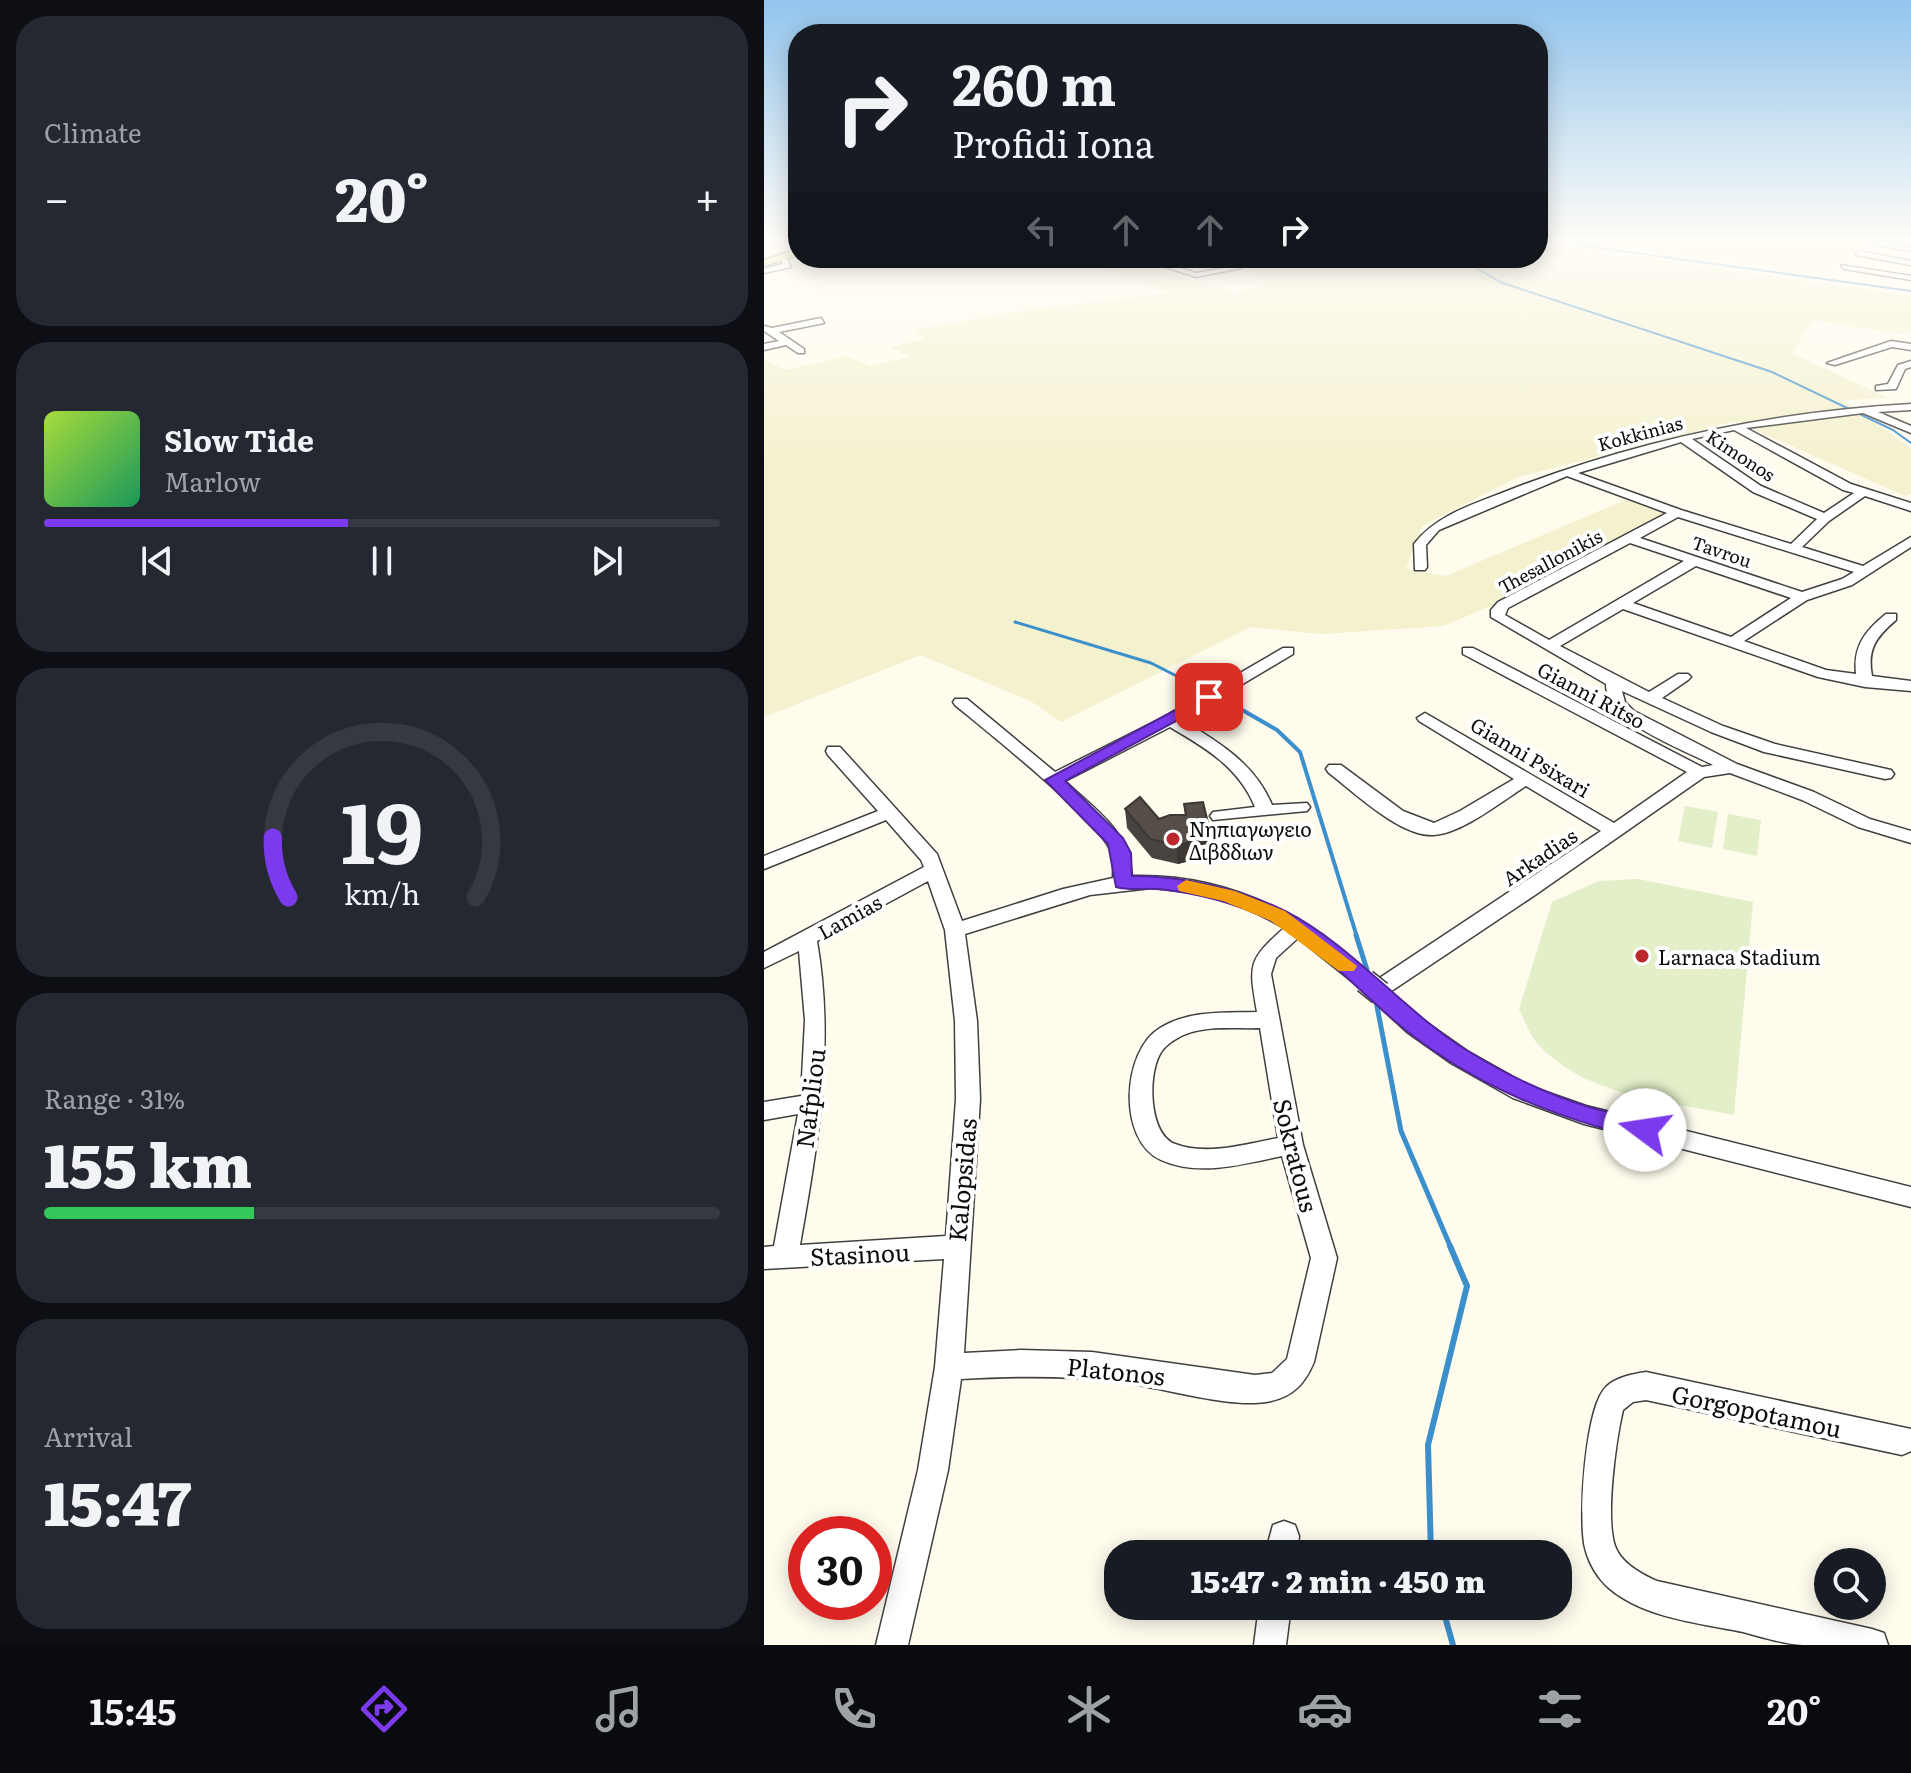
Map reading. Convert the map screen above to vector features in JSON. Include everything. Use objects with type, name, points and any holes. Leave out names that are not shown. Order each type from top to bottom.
[{"type":"street","points":[[768,329],[821,321]]},
{"type":"street","points":[[768,329],[801,351]]},
{"type":"street","points":[[764,347],[788,342]]},
{"type":"street","points":[[1832,363],[1891,344],[1911,347]]},
{"type":"street","points":[[1880,388],[1892,387],[1901,367],[1911,364]]},
{"type":"street","name":"Kokkinias","points":[[1420,567],[1420,544],[1435,527],[1566,472],[1646,447],[1738,428],[1855,409],[1911,407]]},
{"type":"street","points":[[1855,409],[1911,430]]},
{"type":"street","points":[[1738,428],[1862,493],[1911,507]]},
{"type":"street","name":"Kimonos","points":[[1684,439],[1757,489],[1825,518]]},
{"type":"street","points":[[1566,472],[1677,513],[1865,571]]},
{"type":"street","points":[[1793,549],[1825,518],[1862,493]]},
{"type":"street","name":"Thesallonikis","points":[[1549,646],[1505,622],[1498,617],[1498,610],[1677,513]]},
{"type":"street","name":"Tavrou","points":[[1630,539],[1802,597]]},
{"type":"street","points":[[1732,643],[1802,597],[1847,582],[1911,541]]},
{"type":"street","points":[[1549,646],[1694,561]]},
{"type":"street","points":[[1623,604],[1808,670],[1865,682],[1911,686]]},
{"type":"street","points":[[1865,682],[1861,659],[1865,644],[1870,634],[1891,617]]},
{"type":"street","points":[[1549,646],[1614,682],[1745,740],[1885,774]]},
{"type":"street","points":[[1054,780],[1170,720],[1288,651]]},
{"type":"street","name":"Gianni Ritso","points":[[1468,651],[1699,772]]},
{"type":"street","points":[[1653,697],[1683,677]]},
{"type":"street","points":[[1614,682],[1617,704],[1628,714],[1731,768],[1808,796],[1864,823],[1911,837]]},
{"type":"street","points":[[961,702],[1054,780],[1116,842],[1121,853],[1123,883]]},
{"type":"street","name":"Gianni Psixari","points":[[1425,718],[1614,831]]},
{"type":"street","points":[[1170,720],[1239,765],[1256,787],[1266,811]]},
{"type":"street","name":"Kalopsidas","points":[[834,751],[930,858],[955,930],[966,1021],[968,1099],[949,1367],[933,1470],[892,1645]]},
{"type":"street","name":"Arkadias","points":[[1373,988],[1699,772],[1731,768]]},
{"type":"street","points":[[1335,769],[1410,823],[1427,829],[1446,825],[1526,779]]},
{"type":"street","points":[[1219,816],[1301,807]]},
{"type":"street","points":[[764,863],[889,813]]},
{"type":"street","name":"Lamias","points":[[764,961],[933,870]]},
{"type":"street","points":[[955,930],[1123,883],[1156,883],[1214,891],[1262,908],[1295,929],[1373,988],[1415,1026],[1459,1057],[1521,1092],[1584,1115],[1911,1197]]},
{"type":"street","name":"Sokratous","points":[[1281,1384],[1293,1376],[1300,1362],[1324,1267],[1291,1145],[1267,1020],[1261,967],[1272,949],[1295,929]]},
{"type":"street","name":"Nafpliou","points":[[775,1258],[812,1103],[818,1019],[816,984],[807,939]]},
{"type":"street","points":[[1267,1020],[1187,1025],[1162,1038],[1149,1053],[1142,1068],[1143,1126],[1160,1147],[1189,1158],[1214,1159],[1291,1145]]},
{"type":"street","points":[[764,1111],[812,1103]]},
{"type":"street","name":"Stasinou","points":[[775,1258],[956,1247]]},
{"type":"street","name":"Platonos","points":[[949,1367],[1040,1362],[1137,1370],[1248,1388],[1281,1384]]},
{"type":"street","name":"Gorgopotamou","points":[[1872,1645],[1657,1597],[1618,1576],[1601,1551],[1596,1527],[1606,1419],[1614,1398],[1628,1389],[1646,1386],[1902,1440]]},
{"type":"street","points":[[1270,1645],[1273,1620]]},
{"type":"shaded area","points":[[988,317],[1911,317],[1911,330],[1900,334],[1813,320],[1792,353],[1888,398],[1843,400],[1911,448],[1911,494],[1905,496],[1735,421],[1518,477],[1422,526],[1406,569],[1446,576],[1625,500],[1665,513],[1500,602],[1444,626],[1321,634],[1250,627],[1061,722],[1032,702],[921,655],[764,717],[764,360],[786,370],[847,356],[870,366],[909,357],[891,347],[925,339],[914,330]]},
{"type":"green space","points":[[1685,806],[1718,812],[1712,848],[1678,841]]},
{"type":"green space","points":[[1728,814],[1761,820],[1757,856],[1723,849]]},
{"type":"green space","name":"Larnaca Stadium","points":[[1638,879],[1753,902],[1734,1115],[1628,1094],[1578,1075],[1536,1042],[1519,1009],[1552,902],[1599,881]]},
{"type":"building","points":[[1140,797],[1159,819],[1186,815],[1184,804],[1203,802],[1208,823],[1203,834],[1191,842],[1176,845],[1150,839],[1125,809]]},
{"type":"waterway","points":[[1605,317],[1772,372],[1893,430],[1911,443]]},
{"type":"waterway","points":[[1015,622],[1151,663],[1210,693]]},
{"type":"waterway","points":[[1218,696],[1277,730],[1300,752],[1357,937]]},
{"type":"waterway","points":[[1356,935],[1368,973]]},
{"type":"waterway","points":[[1376,1001],[1401,1131],[1451,1248]]},
{"type":"waterway","points":[[1431,1540],[1428,1445],[1467,1286],[1450,1246]]},
{"type":"waterway","points":[[1446,1620],[1453,1645]]},
{"type":"slow traffic","points":[[1186,886],[1214,891],[1278,916],[1346,966]]},
{"type":"place","name":"Νηπιαγωγειο Διβδδιων","points":[[1173,839]]},
{"type":"place","name":"Larnaca Stadium","points":[[1642,956]]},
{"type":"route","points":[[1209,697],[1054,780],[1116,842],[1121,853],[1123,883],[1156,883],[1214,891],[1278,916],[1324,947],[1415,1026],[1459,1057],[1521,1092],[1584,1115],[1645,1130]]}]
